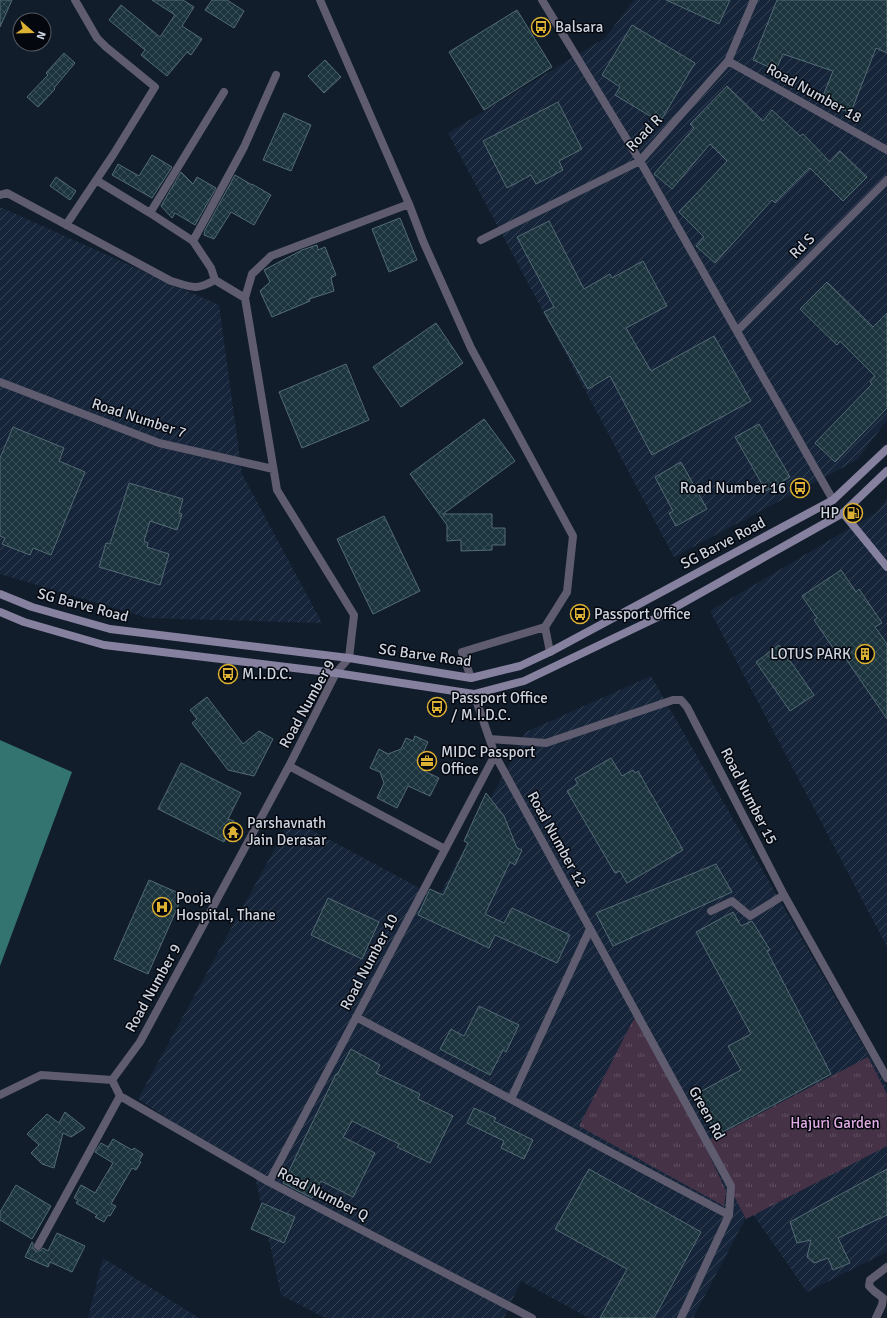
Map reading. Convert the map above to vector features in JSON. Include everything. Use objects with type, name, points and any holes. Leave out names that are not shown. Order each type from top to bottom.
[{"type":"main road","name":"SG Barve Road","points":[[0,594],[32,607],[110,629],[349,658],[471,678],[520,666],[550,652],[833,500],[887,449]]},
{"type":"main road","name":"SG Barve Road","points":[[0,612],[24,622],[104,645],[336,673],[474,694],[524,682],[656,618],[843,513],[887,471]]},
{"type":"main road","points":[[843,513],[887,567]]},
{"type":"street","points":[[66,225],[155,87],[97,38],[75,0]]},
{"type":"street","points":[[320,0],[409,204],[423,241],[471,348],[573,536],[567,592],[545,627],[462,652],[471,678]]},
{"type":"street","points":[[542,0],[640,161],[833,500]]},
{"type":"street","name":"Road R","points":[[481,240],[640,161],[728,60],[754,0]]},
{"type":"street","name":"Road Number 18","points":[[728,60],[887,150]]},
{"type":"street","points":[[193,242],[244,147],[276,75]]},
{"type":"street","points":[[150,213],[224,92]]},
{"type":"street","points":[[96,180],[150,213],[193,242],[211,268],[215,280],[245,298]]},
{"type":"street","name":"Rd S","points":[[737,331],[887,180]]},
{"type":"street","points":[[0,195],[6,193],[171,281],[192,287],[202,287],[215,280]]},
{"type":"street","points":[[349,658],[354,615],[277,490],[245,298],[252,274],[271,256],[409,204]]},
{"type":"street","name":"Road Number 7","points":[[0,382],[160,443],[273,469]]},
{"type":"street","points":[[545,627],[550,652]]},
{"type":"street","name":"Road Number 9","points":[[112,1080],[140,1042],[289,766],[336,673],[349,658]]},
{"type":"street","name":"Road Number 12","points":[[474,694],[495,755],[590,929]]},
{"type":"street","name":"Road Number 15","points":[[490,739],[546,743],[672,700],[681,700],[687,707],[784,895],[887,1078]]},
{"type":"street","name":"Road Number 10","points":[[268,1182],[495,755]]},
{"type":"street","points":[[289,766],[445,849]]},
{"type":"street","points":[[711,910],[732,901],[750,916],[784,895]]},
{"type":"street","points":[[510,1099],[590,929]]},
{"type":"street","name":"Green Rd","points":[[590,929],[731,1186],[729,1215],[681,1318]]},
{"type":"street","points":[[356,1017],[729,1215]]},
{"type":"street","points":[[0,1095],[41,1076],[112,1080],[120,1096],[38,1246]]},
{"type":"street","name":"Road Number Q","points":[[120,1096],[268,1182],[532,1318]]},
{"type":"street","points":[[876,1318],[882,1305],[883,1298],[869,1286],[870,1280],[887,1267]]},
{"type":"shaded area","points":[[634,0],[887,0],[887,420],[857,460],[674,557],[448,133],[605,38]]},
{"type":"shaded area","points":[[0,207],[219,305],[242,474],[322,623],[148,618],[0,574]]},
{"type":"shaded area","points":[[887,499],[887,947],[710,611],[877,512]]},
{"type":"shaded area","points":[[651,676],[887,1087],[887,1252],[807,1292],[750,1210],[693,1318],[589,1318],[521,1281],[504,1318],[325,1318],[281,1295],[255,1176],[138,1099],[291,819],[438,898],[526,732]]},
{"type":"shaded area","points":[[0,740],[72,772],[0,966]]},
{"type":"shaded area","points":[[103,1258],[199,1318],[88,1318]]},
{"type":"green space","points":[[635,1018],[705,1146],[726,1191],[724,1206],[579,1126]]},
{"type":"green space","name":"Hajuri Garden","points":[[868,1057],[887,1094],[887,1146],[746,1219],[706,1142]]},
{"type":"building","points":[[0,0],[12,0],[0,27]]},
{"type":"building","points":[[152,0],[183,0],[194,7],[182,26],[202,39],[191,55],[187,52],[167,76],[141,55],[145,50],[109,20],[121,5],[160,37],[175,15]]},
{"type":"building","points":[[212,0],[227,0],[244,11],[234,28],[205,10]]},
{"type":"building","points":[[666,0],[730,0],[719,24]]},
{"type":"building","points":[[777,0],[887,0],[887,53],[876,48],[851,112],[834,108],[821,101],[833,71],[783,54],[776,70],[753,60]]},
{"type":"building","points":[[517,10],[552,67],[484,110],[449,52]]},
{"type":"building","points":[[632,25],[695,63],[660,122],[615,95],[620,87],[602,75]]},
{"type":"building","points":[[64,53],[75,63],[54,88],[55,89],[38,107],[27,97],[48,75],[46,73]]},
{"type":"building","points":[[325,60],[341,77],[324,93],[308,76]]},
{"type":"building","points":[[727,86],[763,121],[772,110],[800,136],[803,134],[830,162],[840,151],[867,177],[843,201],[810,168],[775,203],[772,200],[715,263],[696,246],[704,237],[679,212],[727,161],[710,144],[672,189],[654,174],[694,128],[690,124]]},
{"type":"building","points":[[558,102],[582,149],[559,161],[563,170],[550,177],[536,184],[531,175],[507,188],[483,141]]},
{"type":"building","points":[[284,113],[311,125],[291,171],[263,160]]},
{"type":"building","points":[[152,155],[172,167],[152,198],[112,175],[118,164],[139,176]]},
{"type":"building","points":[[181,172],[193,184],[197,177],[216,188],[195,225],[175,213],[172,218],[161,206]]},
{"type":"building","points":[[235,175],[271,195],[254,225],[231,212],[214,239],[204,235],[205,230]]},
{"type":"building","points":[[56,177],[76,191],[70,200],[50,186]]},
{"type":"building","points":[[400,218],[417,260],[389,272],[372,229]]},
{"type":"building","points":[[549,221],[584,289],[610,274],[612,278],[643,261],[667,306],[626,328],[651,371],[714,336],[751,401],[652,455],[610,376],[588,389],[544,312],[554,307],[517,237]]},
{"type":"building","points":[[317,245],[318,250],[325,247],[336,275],[331,278],[334,291],[309,299],[310,301],[272,317],[260,291],[270,282],[264,270],[302,250]]},
{"type":"building","points":[[827,282],[873,327],[887,313],[887,408],[835,462],[815,443],[872,384],[870,382],[875,376],[840,341],[837,345],[800,309]]},
{"type":"building","points":[[436,323],[463,363],[401,407],[373,367]]},
{"type":"building","points":[[346,364],[369,420],[302,448],[279,392]]},
{"type":"building","points":[[484,419],[515,461],[443,514],[492,514],[492,528],[505,528],[505,545],[492,545],[492,550],[461,551],[461,540],[447,541],[447,525],[410,474]]},
{"type":"building","points":[[759,424],[790,477],[766,491],[735,437]]},
{"type":"building","points":[[13,427],[64,448],[59,461],[85,472],[51,555],[33,548],[30,555],[2,544],[5,538],[0,536],[0,458]]},
{"type":"building","points":[[681,462],[707,509],[676,526],[669,513],[673,511],[655,477]]},
{"type":"building","points":[[129,483],[183,499],[179,513],[182,514],[177,530],[150,521],[144,541],[148,543],[147,547],[169,554],[160,585],[99,567],[106,543],[110,544]]},
{"type":"building","points":[[384,516],[420,591],[373,614],[337,539]]},
{"type":"building","name":"LOTUS PARK","points":[[841,570],[856,592],[859,589],[882,623],[875,627],[887,644],[887,719],[842,653],[838,655],[814,620],[817,618],[802,596]]},
{"type":"building","points":[[779,645],[814,695],[790,711],[756,662]]},
{"type":"building","points":[[207,697],[243,744],[259,731],[273,739],[254,776],[228,770],[192,723],[197,719],[190,710]]},
{"type":"building","points":[[415,736],[428,742],[419,762],[422,770],[439,778],[430,796],[408,786],[397,808],[377,798],[384,783],[380,772],[370,768],[379,749],[388,754],[401,749],[406,738],[413,741]]},
{"type":"building","points":[[611,758],[622,776],[633,770],[635,773],[638,771],[683,850],[627,883],[620,871],[615,873],[567,791],[578,784],[575,779]]},
{"type":"building","points":[[181,763],[241,793],[228,819],[234,821],[224,842],[158,809]]},
{"type":"building","points":[[486,793],[504,816],[517,848],[522,850],[515,865],[510,862],[485,914],[504,923],[512,908],[570,935],[557,963],[495,935],[489,948],[418,915],[430,889],[443,895],[468,843],[464,841]]},
{"type":"building","points":[[716,864],[732,892],[613,946],[596,913]]},
{"type":"building","points":[[149,880],[183,895],[148,974],[114,959]]},
{"type":"building","points":[[328,898],[379,922],[362,959],[311,935]]},
{"type":"building","points":[[733,912],[741,926],[752,921],[770,950],[767,951],[831,1074],[717,1135],[696,1094],[741,1070],[728,1046],[751,1034],[696,932]]},
{"type":"building","points":[[479,1006],[519,1025],[506,1052],[503,1050],[490,1075],[440,1049],[451,1029],[464,1036]]},
{"type":"building","points":[[351,1049],[380,1065],[376,1073],[420,1094],[418,1099],[453,1116],[430,1163],[397,1147],[399,1144],[352,1121],[343,1137],[375,1153],[353,1197],[321,1181],[312,1198],[283,1183],[336,1074],[337,1075]]},
{"type":"building","points":[[474,1108],[496,1118],[494,1121],[533,1140],[524,1159],[501,1148],[504,1141],[467,1123]]},
{"type":"building","points":[[65,1112],[85,1128],[71,1137],[63,1133],[54,1168],[42,1164],[31,1153],[39,1145],[27,1134],[47,1114],[59,1123]]},
{"type":"building","points":[[113,1139],[132,1150],[134,1148],[143,1154],[139,1161],[141,1162],[136,1170],[132,1168],[111,1204],[116,1206],[104,1222],[95,1217],[97,1215],[76,1203],[78,1200],[74,1198],[81,1185],[95,1193],[113,1163],[95,1152],[101,1143],[108,1147]]},
{"type":"building","points":[[589,1169],[701,1232],[654,1318],[600,1318],[627,1269],[555,1229]]},
{"type":"building","points":[[887,1169],[887,1215],[838,1238],[850,1263],[833,1270],[828,1258],[814,1263],[807,1257],[811,1240],[797,1243],[790,1222]]},
{"type":"building","points":[[16,1185],[51,1206],[32,1239],[0,1220],[0,1212]]},
{"type":"building","points":[[262,1203],[295,1217],[284,1243],[251,1229]]},
{"type":"building","points":[[57,1233],[85,1246],[72,1272],[50,1262],[48,1267],[25,1257],[32,1242],[33,1248],[36,1251],[40,1251],[43,1248],[48,1251]]},
{"type":"place","name":"Balsara","points":[[541,27]]},
{"type":"place","name":"Road Number 16","points":[[800,488]]},
{"type":"place","name":"HP","points":[[853,513]]},
{"type":"place","name":"Passport Office","points":[[580,614]]},
{"type":"place","name":"LOTUS PARK","points":[[865,654]]},
{"type":"place","name":"M.I.D.C.","points":[[228,674]]},
{"type":"place","name":"Passport Office / M.I.D.C.","points":[[437,707]]},
{"type":"place","name":"MIDC Passport Office","points":[[427,761]]},
{"type":"place","name":"Parshavnath Jain Derasar","points":[[233,832]]},
{"type":"place","name":"Pooja Hospital, Thane","points":[[162,907]]}]
